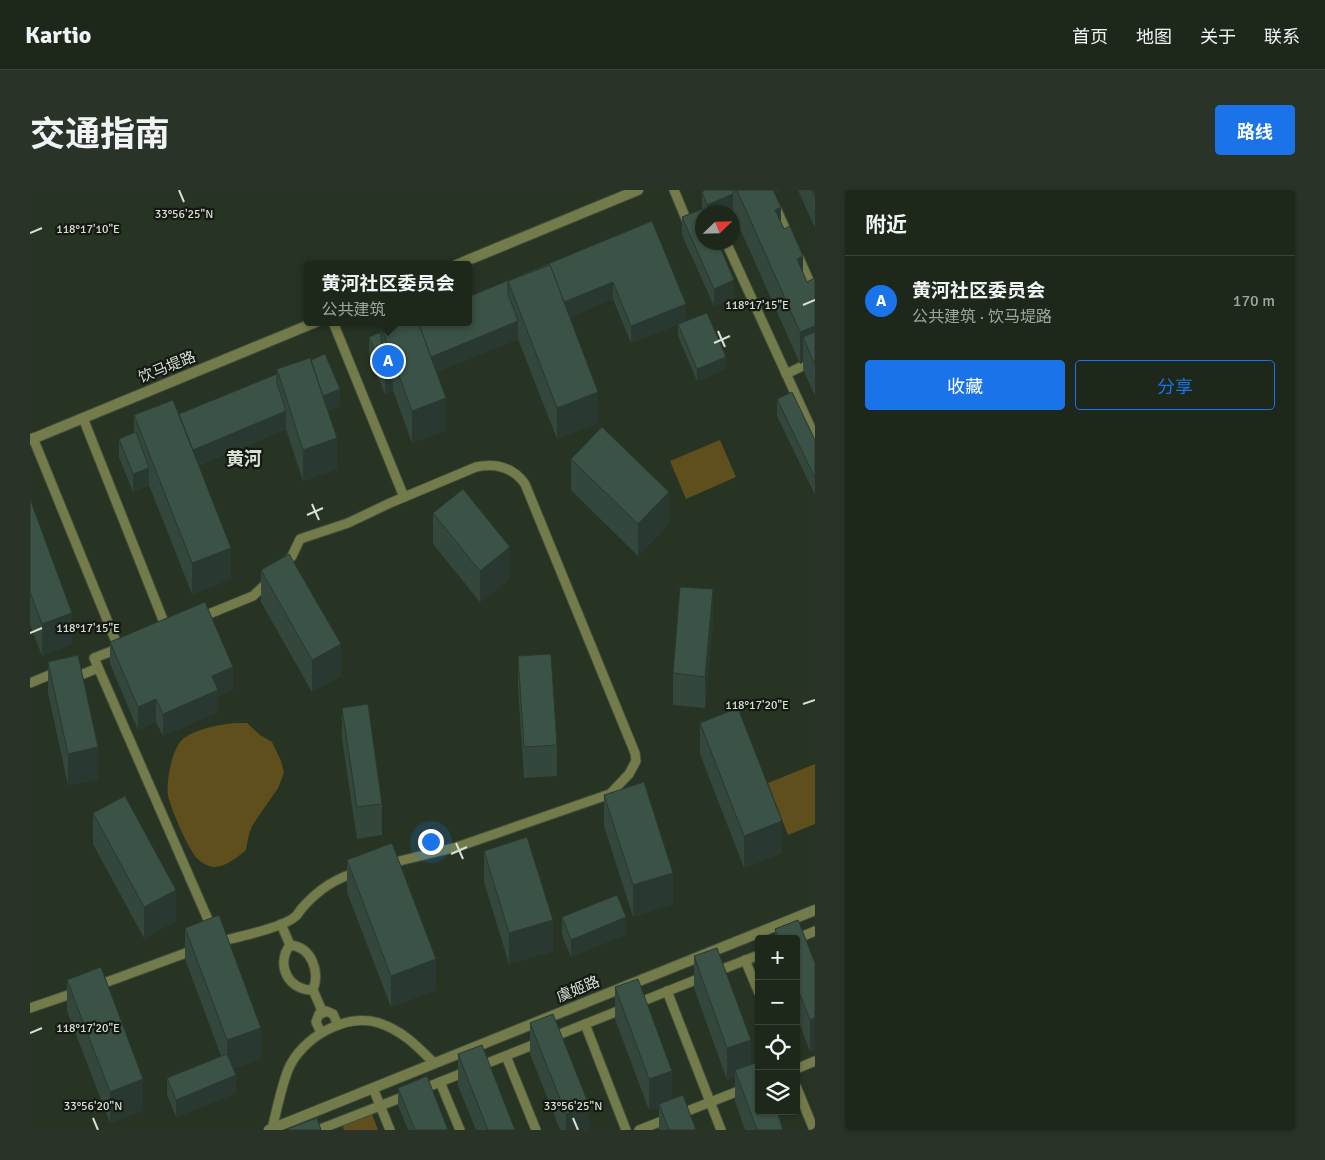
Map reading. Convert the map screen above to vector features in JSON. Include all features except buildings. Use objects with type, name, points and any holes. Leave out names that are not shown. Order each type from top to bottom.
[{"type":"street","points":[[466,261],[638,190]]},
{"type":"street","name":"饮马堤路","points":[[32,439],[306,326]]},
{"type":"street","name":"虞姬路","points":[[270,1129],[815,910]]},
{"type":"lane","points":[[674,190],[689,226]]},
{"type":"lane","points":[[771,197],[815,294]]},
{"type":"lane","points":[[730,250],[815,437]]},
{"type":"lane","points":[[335,326],[404,497]]},
{"type":"lane","points":[[786,374],[815,360]]},
{"type":"lane","points":[[83,418],[168,630]]},
{"type":"lane","points":[[32,439],[123,647],[94,658],[209,945]]},
{"type":"lane","points":[[30,1008],[209,945],[281,924],[295,917],[315,895],[331,882],[343,876],[456,847],[610,794],[629,774],[636,761],[635,753],[529,493],[519,475],[498,465],[487,464],[476,467],[348,523],[300,539],[292,556],[253,596],[192,620]]},
{"type":"lane","points":[[30,683],[52,674],[56,684],[98,668]]},
{"type":"lane","points":[[281,924],[290,945]]},
{"type":"lane","points":[[800,937],[815,931]]},
{"type":"lane","points":[[290,945],[285,952],[283,962],[286,973],[294,985],[303,991],[313,990]]},
{"type":"lane","points":[[290,945],[296,946],[308,954],[314,965],[317,980],[313,990],[323,1013]]},
{"type":"lane","points":[[318,1130],[339,1126],[380,1106],[755,957]]},
{"type":"lane","points":[[746,960],[755,983]]},
{"type":"lane","points":[[667,991],[721,1130]]},
{"type":"lane","points":[[321,1033],[316,1022],[319,1014],[326,1012],[333,1014],[338,1025]]},
{"type":"lane","points":[[270,1129],[289,1068],[301,1050],[321,1033],[338,1025],[354,1021],[378,1022],[411,1039],[434,1064]]},
{"type":"lane","points":[[585,1024],[626,1130]]},
{"type":"lane","points":[[506,1056],[536,1130]]},
{"type":"lane","points":[[800,1067],[815,1061]]},
{"type":"lane","points":[[440,1082],[460,1130]]},
{"type":"lane","points":[[640,1130],[755,1085]]},
{"type":"lane","points":[[373,1088],[390,1130]]},
{"type":"lane","points":[[800,1096],[814,1130]]},
{"type":"shaded area","points":[[720,440],[736,477],[686,499],[670,461]]},
{"type":"shaded area","points":[[235,723],[247,723],[260,735],[272,742],[281,761],[284,773],[278,788],[252,826],[246,850],[226,864],[213,867],[201,862],[195,856],[181,830],[168,795],[169,773],[176,749],[184,738],[202,729]]},
{"type":"shaded area","points":[[815,764],[815,824],[788,835],[768,783]]},
{"type":"shaded area","points":[[372,1114],[378,1130],[344,1130],[343,1126]]},
{"type":"place","name":"黄河社区委员会","points":[[388,361]]},
{"type":"district","name":"黄河","points":[[244,459]]}]
